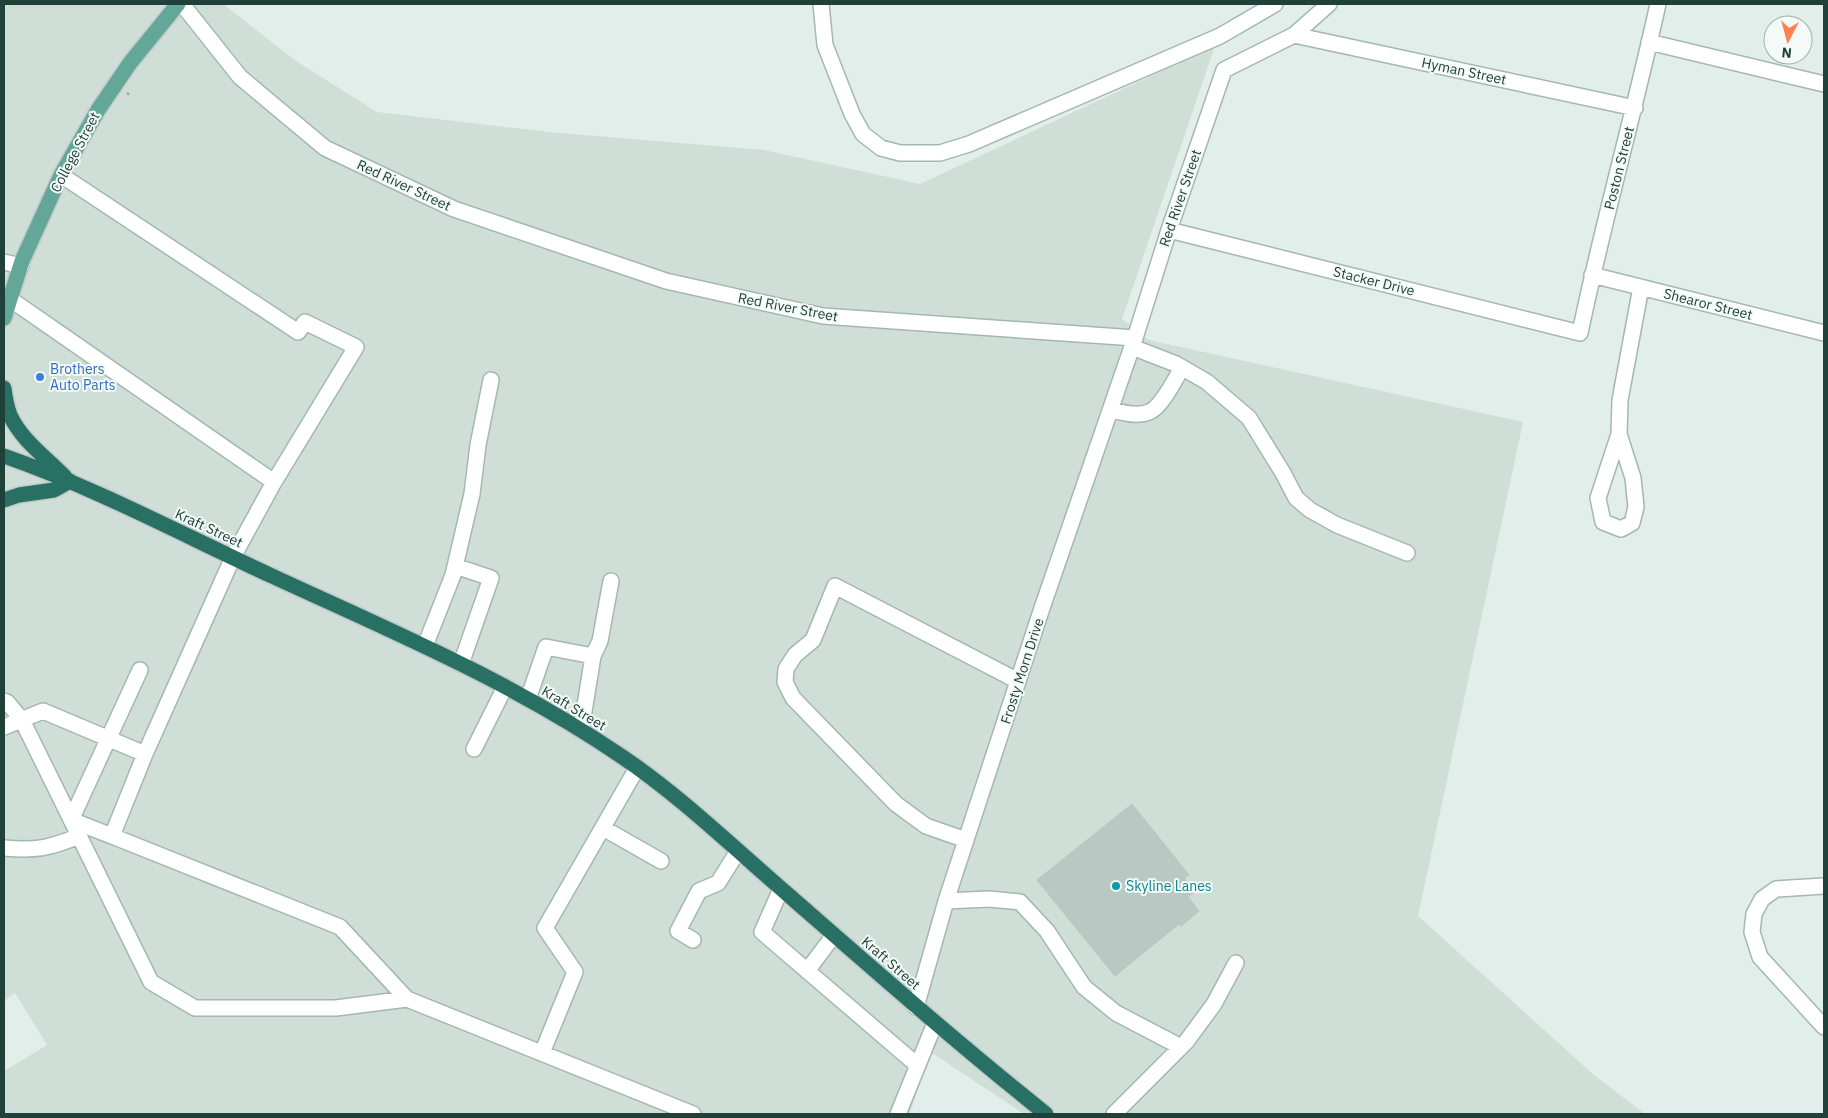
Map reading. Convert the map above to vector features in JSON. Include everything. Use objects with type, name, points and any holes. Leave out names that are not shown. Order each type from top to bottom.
[{"type":"highway","points":[[4,388],[10,415],[17,426],[70,482],[54,490],[19,495],[4,500]]},
{"type":"highway","name":"Kraft Street","points":[[4,456],[70,482],[425,646],[505,686],[624,757],[738,851],[916,1007],[1046,1114]]},
{"type":"main road","name":"College Street","points":[[4,318],[21,266],[61,175],[98,110],[130,63],[178,4]]},
{"type":"street","name":"Red River Street","points":[[182,4],[240,77],[326,148],[454,209],[666,281],[823,316],[1134,342],[1169,230],[1224,70],[1294,35],[1329,4]]},
{"type":"street","points":[[821,4],[825,45],[852,114],[863,134],[881,148],[900,153],[940,153],[970,144],[1220,36],[1275,4]]},
{"type":"street","name":"Poston Street","points":[[1580,333],[1592,275],[1635,108],[1658,4]]},
{"type":"street","name":"Hyman Street","points":[[1294,35],[1635,108]]},
{"type":"street","points":[[1649,42],[1824,84]]},
{"type":"street","points":[[61,175],[298,332],[305,322],[356,347],[274,482],[233,558],[145,754],[112,836]]},
{"type":"street","name":"Stacker Drive","points":[[1169,230],[1580,333]]},
{"type":"street","points":[[4,262],[21,266]]},
{"type":"street","name":"Shearor Street","points":[[1592,275],[1824,333]]},
{"type":"street","points":[[1619,434],[1633,478],[1636,507],[1632,523],[1621,529],[1603,522],[1598,498],[1619,434],[1620,400],[1641,287]]},
{"type":"street","points":[[10,299],[274,482]]},
{"type":"street","points":[[1134,342],[1208,382],[1249,418],[1296,498],[1310,510],[1337,525],[1407,553]]},
{"type":"street","name":"Frosty Morn Drive","points":[[916,1007],[946,900],[1018,681],[1134,342]]},
{"type":"street","points":[[1110,409],[1128,414],[1150,412],[1163,399],[1182,368]]},
{"type":"street","points":[[425,646],[453,575],[472,494],[478,445],[490,380]]},
{"type":"street","points":[[455,566],[491,578],[461,664]]},
{"type":"street","points":[[581,730],[594,656],[600,641],[611,580]]},
{"type":"street","points":[[966,840],[926,826],[896,804],[792,698],[785,682],[786,669],[795,655],[813,640],[835,586],[1018,681]]},
{"type":"street","points":[[528,699],[546,647],[594,656]]},
{"type":"street","points":[[71,820],[140,670]]},
{"type":"street","points":[[474,749],[505,686]]},
{"type":"street","points":[[4,701],[22,720],[151,982],[194,1008],[336,1008],[407,999]]},
{"type":"street","points":[[4,728],[43,712],[145,754]]},
{"type":"street","points":[[542,1053],[574,972],[545,928],[637,768]]},
{"type":"street","points":[[71,820],[340,926],[407,999],[693,1114]]},
{"type":"street","points":[[603,828],[661,861]]},
{"type":"street","points":[[4,848],[24,850],[43,848],[79,836]]},
{"type":"street","points":[[693,940],[678,931],[699,891],[718,883],[738,851]]},
{"type":"street","points":[[1824,886],[1776,889],[1762,899],[1754,914],[1752,932],[1760,957],[1824,1027]]},
{"type":"street","points":[[781,889],[762,932],[917,1065]]},
{"type":"street","points":[[946,900],[989,899],[1020,902],[1047,931],[1084,988],[1116,1012],[1181,1047]]},
{"type":"street","points":[[807,970],[834,935]]},
{"type":"street","points":[[1114,1114],[1181,1047],[1214,1004],[1236,963]]},
{"type":"street","points":[[898,1114],[935,1023]]},
{"type":"shaded area","points":[[4,4],[223,4],[296,61],[377,112],[549,132],[764,150],[920,184],[1215,46],[1122,319],[1149,340],[1523,422],[1418,916],[1594,1075],[1645,1114],[1024,1114],[929,1051],[910,1114],[4,1114],[4,1071],[47,1045],[15,993],[4,1001]]},
{"type":"building","name":"Skyline Lanes","points":[[1132,804],[1189,875],[1184,878],[1195,891],[1188,897],[1199,911],[1181,926],[1179,924],[1115,976],[1037,880]]},
{"type":"place","name":"Brothers Auto Parts","points":[[40,377]]},
{"type":"place","name":"Skyline Lanes","points":[[1116,886]]}]
